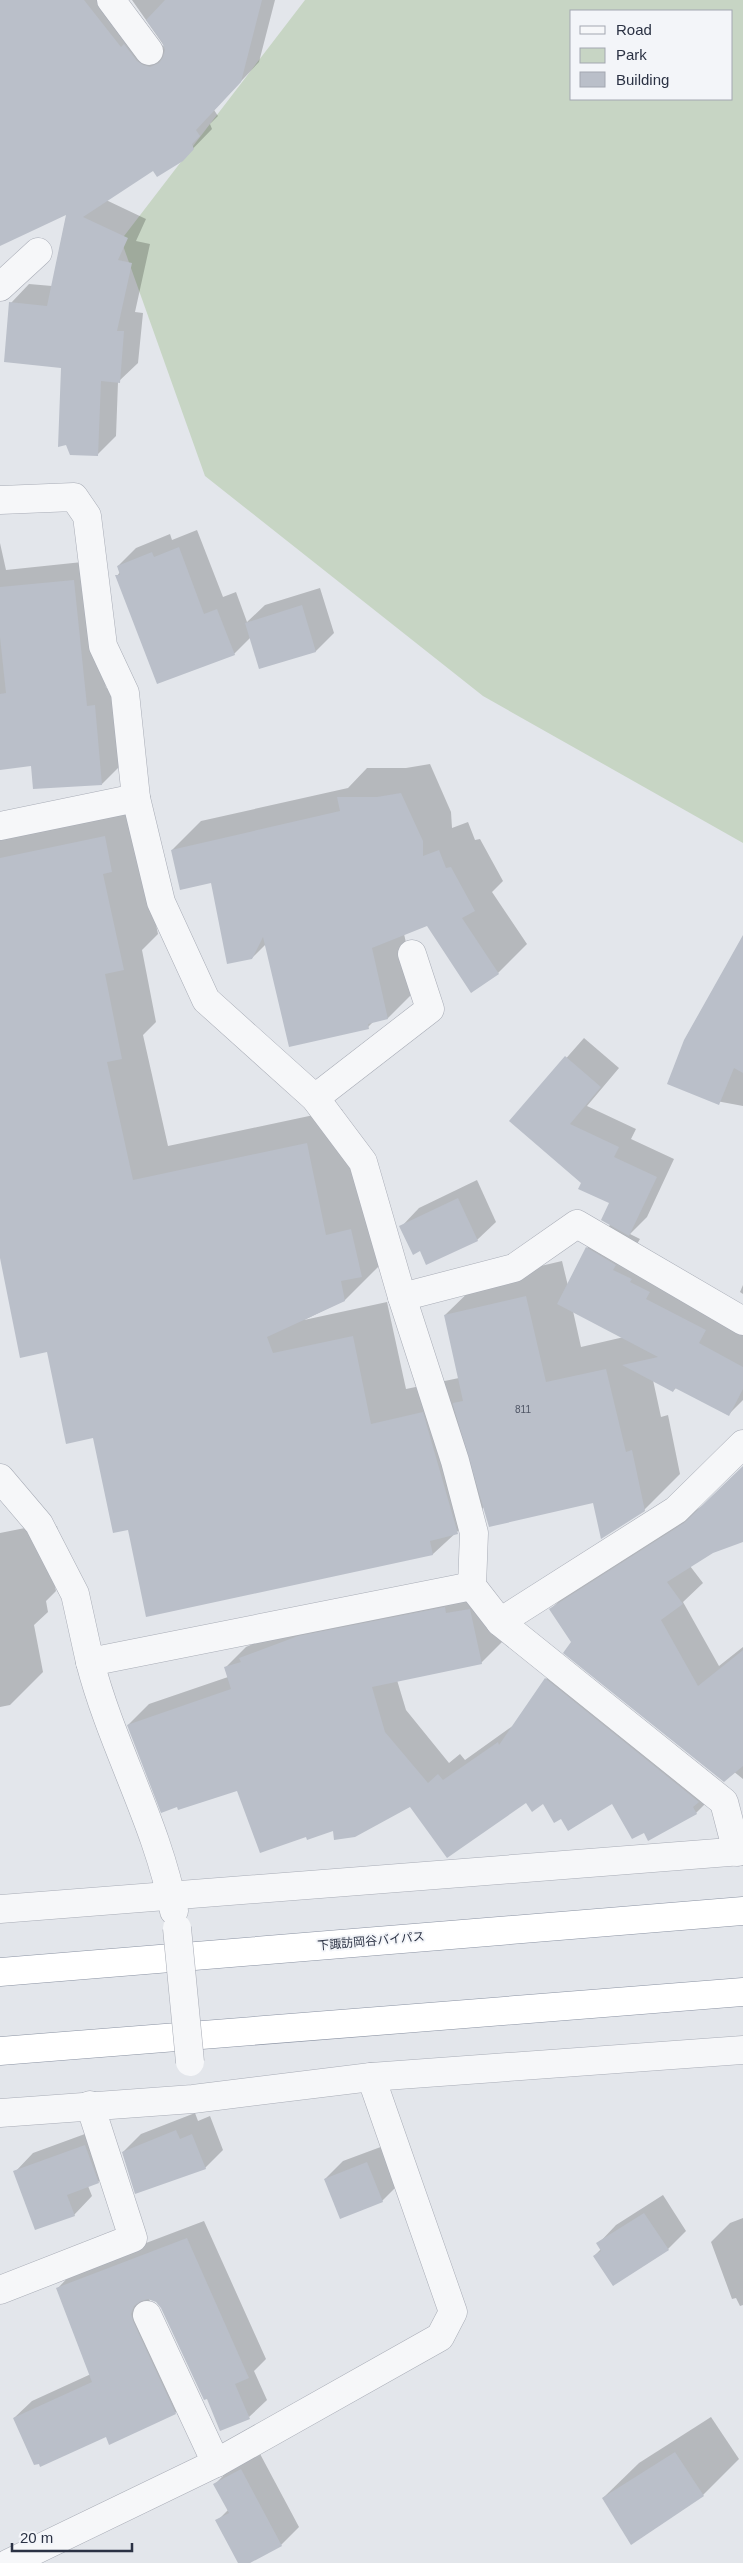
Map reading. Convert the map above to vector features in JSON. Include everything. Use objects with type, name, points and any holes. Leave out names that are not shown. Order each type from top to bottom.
[{"type":"highway","name":"下諏訪岡谷バイパス","points":[[0,1972],[743,1911]]},
{"type":"highway","points":[[0,2051],[743,1992]]},
{"type":"street","points":[[111,0],[149,51]]},
{"type":"street","points":[[0,287],[38,252]]},
{"type":"street","points":[[0,500],[74,497],[88,516],[103,646],[125,693],[136,798],[161,902],[206,1000],[315,1098],[364,1162],[402,1297],[455,1461],[474,1533],[472,1586],[500,1622],[724,1802],[740,1852],[0,1909]]},
{"type":"street","points":[[0,826],[136,798]]},
{"type":"street","points":[[315,1098],[430,1009],[412,954]]},
{"type":"street","points":[[402,1297],[514,1268],[577,1224],[743,1320]]},
{"type":"street","points":[[500,1622],[676,1510],[743,1444]]},
{"type":"street","points":[[0,1478],[39,1524],[75,1594],[100,1702],[160,1858],[171,1895],[177,1928],[193,2099]]},
{"type":"street","points":[[90,1662],[472,1586]]},
{"type":"street","points":[[0,2113],[193,2099],[371,2077],[743,2050]]},
{"type":"street","points":[[9,2563],[216,2463],[440,2337],[454,2312],[371,2077]]},
{"type":"street","points":[[0,2290],[133,2238],[90,2105]]},
{"type":"street","points":[[147,2315],[216,2463]]},
{"type":"green space","points":[[305,0],[743,0],[743,843],[483,696],[205,476],[121,240]]},
{"type":"building","points":[[0,0],[84,0],[121,47],[124,44],[137,61],[150,67],[159,63],[165,50],[162,42],[146,20],[165,0],[262,0],[241,82],[196,130],[200,136],[192,144],[194,149],[183,161],[157,177],[153,171],[83,217],[128,238],[118,260],[132,263],[117,331],[124,331],[120,383],[101,381],[98,456],[70,455],[66,445],[58,447],[61,368],[4,362],[9,302],[47,306],[66,215],[0,246]]},
{"type":"building","points":[[179,547],[204,614],[217,609],[235,655],[157,684],[115,575],[120,575],[117,566],[152,552],[154,557]]},
{"type":"building","points":[[74,580],[87,706],[95,705],[102,785],[33,789],[31,766],[0,770],[0,694],[6,693],[0,637],[0,587]]},
{"type":"building","points":[[302,605],[316,652],[259,669],[245,623]]},
{"type":"building","points":[[401,793],[423,841],[423,856],[439,850],[446,868],[451,867],[475,911],[462,918],[499,974],[471,993],[427,926],[372,948],[388,1019],[368,1024],[369,1029],[289,1047],[263,937],[252,959],[227,964],[211,883],[180,890],[171,850],[340,811],[337,797],[377,797]]},
{"type":"building","points":[[105,836],[112,872],[103,874],[124,970],[105,974],[122,1059],[107,1062],[133,1180],[307,1143],[326,1235],[351,1229],[362,1277],[341,1281],[345,1301],[267,1337],[273,1353],[353,1336],[371,1424],[423,1412],[458,1534],[430,1541],[433,1555],[146,1617],[128,1530],[113,1533],[93,1438],[66,1444],[47,1352],[20,1358],[0,1258],[0,858]]},
{"type":"building","points":[[743,935],[743,1073],[734,1068],[719,1105],[667,1084],[684,1040]]},
{"type":"building","points":[[565,1056],[601,1087],[570,1124],[619,1147],[614,1157],[657,1177],[629,1236],[601,1220],[609,1203],[578,1189],[581,1183],[509,1121]]},
{"type":"building","points":[[458,1198],[478,1241],[426,1265],[420,1251],[413,1255],[399,1226]]},
{"type":"building","points":[[586,1247],[616,1265],[613,1270],[632,1279],[630,1282],[650,1292],[646,1299],[706,1330],[699,1343],[743,1367],[743,1389],[729,1416],[675,1388],[673,1392],[622,1365],[658,1357],[557,1304]]},
{"type":"building","points":[[526,1296],[546,1382],[606,1369],[626,1452],[632,1450],[645,1511],[601,1539],[593,1503],[489,1527],[453,1405],[453,1403],[463,1401],[444,1315]]},
{"type":"building","points":[[743,1466],[743,1542],[713,1553],[667,1582],[683,1604],[661,1620],[698,1686],[743,1650],[743,1766],[724,1782],[563,1653],[571,1642],[549,1609],[684,1523]]},
{"type":"building","points":[[445,1607],[446,1613],[470,1609],[482,1664],[372,1687],[385,1732],[428,1783],[438,1774],[443,1780],[498,1742],[499,1745],[545,1678],[699,1802],[693,1807],[697,1814],[648,1841],[644,1833],[632,1839],[612,1804],[568,1831],[561,1819],[554,1823],[543,1804],[532,1812],[526,1803],[447,1858],[410,1807],[355,1837],[334,1840],[333,1831],[307,1840],[306,1837],[260,1853],[237,1791],[178,1810],[177,1807],[161,1813],[127,1725],[231,1689],[224,1667],[241,1662],[239,1658],[298,1636]]},
{"type":"building","points":[[176,2130],[180,2139],[192,2134],[206,2169],[135,2194],[122,2152]]},
{"type":"building","points":[[85,2145],[99,2183],[67,2195],[75,2216],[35,2230],[13,2171]]},
{"type":"building","points":[[367,2162],[383,2202],[340,2219],[324,2179]]},
{"type":"building","points":[[644,2213],[669,2250],[613,2286],[593,2256],[601,2251],[596,2243]]},
{"type":"building","points":[[187,2238],[249,2378],[235,2384],[250,2419],[220,2431],[207,2399],[204,2400],[161,2308],[156,2302],[148,2299],[134,2306],[131,2314],[176,2414],[109,2445],[106,2437],[40,2467],[39,2464],[34,2465],[13,2418],[92,2382],[56,2288]]},
{"type":"building","points":[[675,2452],[704,2496],[631,2545],[602,2498]]},
{"type":"building","points":[[241,2469],[282,2546],[250,2563],[238,2563],[215,2520],[229,2513],[213,2484]]}]
